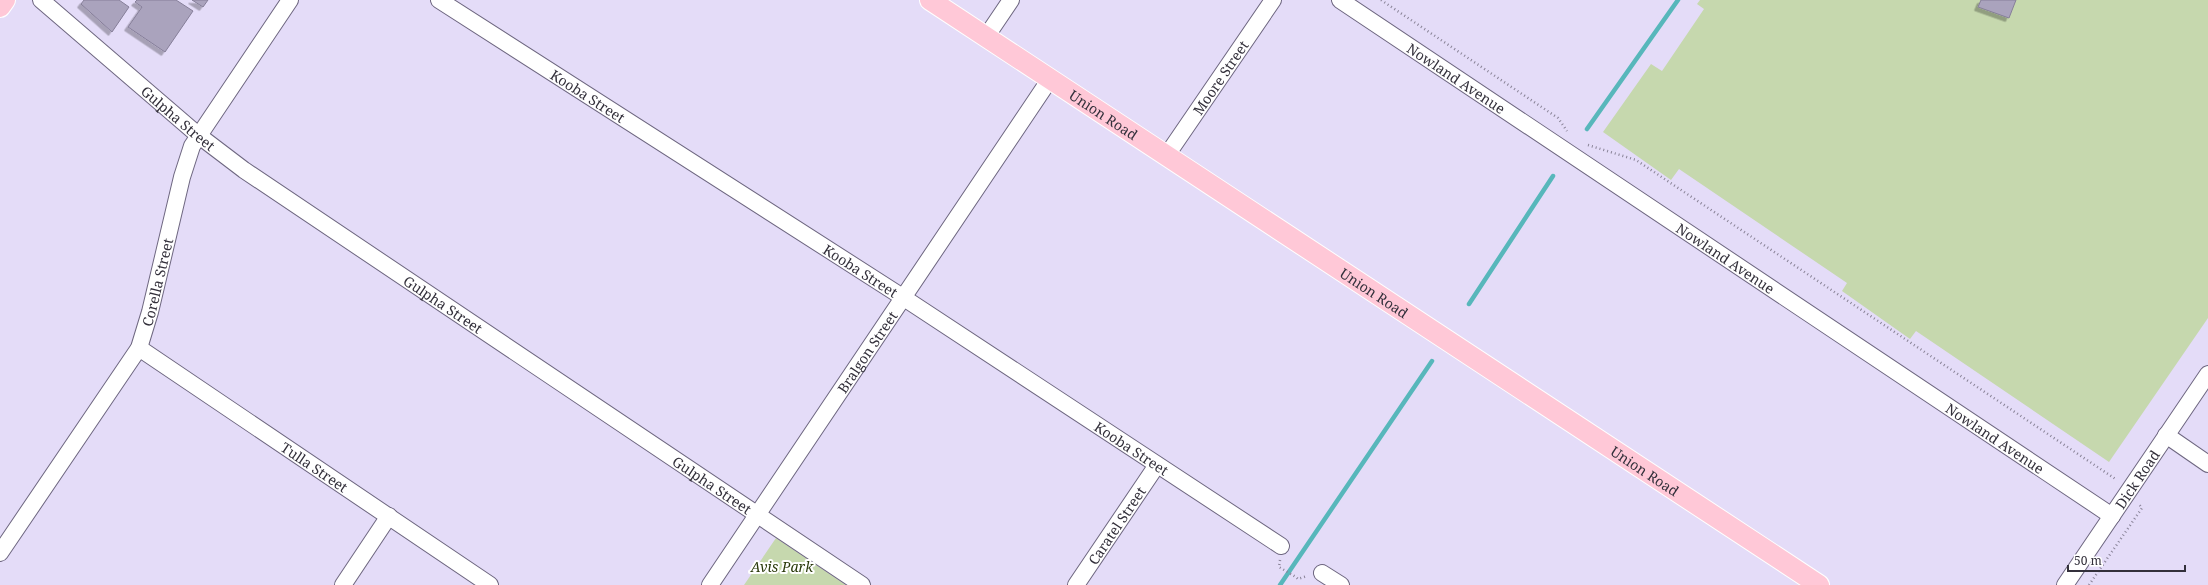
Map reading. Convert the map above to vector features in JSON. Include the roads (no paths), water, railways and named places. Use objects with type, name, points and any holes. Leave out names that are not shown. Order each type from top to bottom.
[{"type":"main road","points":[[0,7],[5,0]]},
{"type":"main road","name":"Union Road","points":[[930,0],[1168,155],[1817,584]]},
{"type":"street","name":"Gulpha Street","points":[[41,0],[198,135],[244,170],[862,585]]},
{"type":"street","name":"Corella Street","points":[[0,553],[139,348],[150,312],[182,177],[198,135],[290,0]]},
{"type":"street","name":"Kooba Street","points":[[439,0],[904,298],[1157,466],[1281,546]]},
{"type":"street","points":[[986,37],[1011,0]]},
{"type":"street","name":"Moore Street","points":[[1168,155],[1273,0]]},
{"type":"street","name":"Nowland Avenue","points":[[1340,0],[2112,516]]},
{"type":"street","name":"Bralgon Street","points":[[710,585],[1050,79]]},
{"type":"street","name":"Tulla Street","points":[[139,348],[490,585]]},
{"type":"street","name":"Dick Road","points":[[2065,585],[2208,374]]},
{"type":"street","points":[[2166,435],[2208,464]]},
{"type":"street","name":"Caratel Street","points":[[1076,585],[1157,466]]},
{"type":"street","points":[[343,585],[389,516]]},
{"type":"street","points":[[1322,572],[1341,585]]},
{"type":"waterway","points":[[1587,129],[1678,0]]},
{"type":"waterway","points":[[1469,304],[1553,176]]},
{"type":"waterway","points":[[1280,585],[1432,361]]},
{"type":"park label","name":"Avis Park","points":[[782,566]]}]
